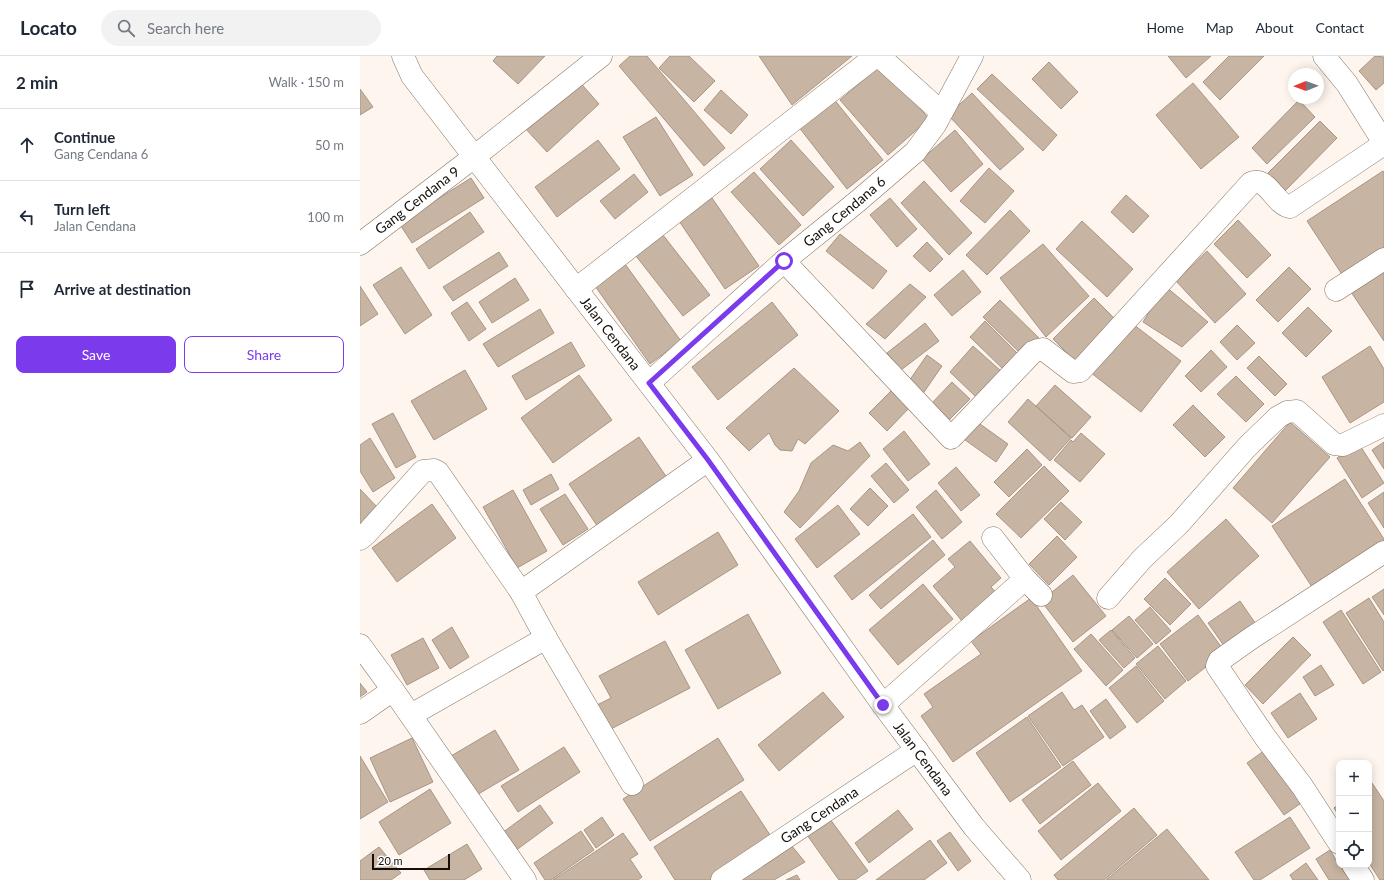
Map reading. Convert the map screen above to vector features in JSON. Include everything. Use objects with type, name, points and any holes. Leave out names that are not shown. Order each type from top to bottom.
[{"type":"street","name":"Jalan Cendana","points":[[403,56],[412,76],[708,460],[883,705],[974,827],[1020,880]]},
{"type":"street","name":"Gang Cendana 9","points":[[360,244],[474,157],[601,56]]},
{"type":"street","points":[[576,289],[878,56],[941,112]]},
{"type":"street","name":"Gang Cendana 6","points":[[649,383],[784,261],[858,201],[915,152],[935,124],[972,56]]},
{"type":"street","points":[[784,261],[951,438],[1033,352],[1043,350],[1073,372],[1080,371],[1251,183],[1261,182],[1284,205],[1290,206],[1384,143],[1347,84],[1324,56]]},
{"type":"street","points":[[1336,290],[1384,260]]},
{"type":"street","points":[[1108,598],[1142,559],[1179,524],[1247,447],[1278,418],[1287,412],[1297,411],[1334,444],[1339,446],[1343,446],[1384,425]]},
{"type":"street","points":[[521,592],[708,460]]},
{"type":"street","points":[[360,539],[422,471],[434,470],[438,472],[521,592],[546,638],[632,784]]},
{"type":"street","points":[[993,538],[1025,579],[1041,595]]},
{"type":"street","points":[[1336,838],[1302,786],[1265,737],[1217,664],[1250,639],[1384,552]]},
{"type":"street","points":[[883,705],[1025,579]]},
{"type":"street","points":[[411,715],[546,638]]},
{"type":"street","points":[[360,645],[411,715],[525,880]]},
{"type":"street","points":[[360,713],[393,690]]},
{"type":"street","name":"Gang Cendana","points":[[722,880],[917,750]]},
{"type":"street","points":[[1355,868],[1363,880]]},
{"type":"building","points":[[497,56],[545,56],[518,84],[493,61]]},
{"type":"building","points":[[630,56],[647,56],[725,148],[704,166],[619,66]]},
{"type":"building","points":[[670,56],[689,56],[715,81],[694,102],[659,68]]},
{"type":"building","points":[[759,56],[852,56],[792,105]]},
{"type":"building","points":[[1168,56],[1211,56],[1186,78]]},
{"type":"building","points":[[1229,56],[1264,56],[1220,100],[1203,82]]},
{"type":"building","points":[[1375,56],[1384,57],[1384,83],[1376,90],[1359,71]]},
{"type":"building","points":[[1049,62],[1078,92],[1061,109],[1032,79]]},
{"type":"building","points":[[882,64],[929,119],[888,155],[840,100]]},
{"type":"building","points":[[992,74],[1057,135],[1043,151],[977,89]]},
{"type":"building","points":[[577,79],[599,104],[547,152],[524,127]]},
{"type":"building","points":[[1193,83],[1239,137],[1201,169],[1156,115]]},
{"type":"building","points":[[360,89],[373,107],[360,115]]},
{"type":"building","points":[[721,90],[748,115],[731,134],[704,110]]},
{"type":"building","points":[[972,93],[1024,149],[1000,170],[948,115]]},
{"type":"building","points":[[833,98],[883,160],[847,189],[798,126]]},
{"type":"building","points":[[1295,104],[1303,104],[1315,117],[1267,164],[1252,148]]},
{"type":"building","points":[[656,117],[693,175],[660,196],[623,137]]},
{"type":"building","points":[[1320,121],[1337,138],[1285,191],[1268,173]]},
{"type":"building","points":[[955,130],[983,164],[951,192],[922,159]]},
{"type":"building","points":[[598,140],[620,169],[557,217],[535,187]]},
{"type":"building","points":[[791,140],[834,187],[803,216],[760,169]]},
{"type":"building","points":[[989,168],[1014,191],[985,223],[960,201]]},
{"type":"building","points":[[1383,171],[1384,254],[1345,279],[1307,221]]},
{"type":"building","points":[[754,172],[801,225],[779,245],[731,192]]},
{"type":"building","points":[[634,174],[648,192],[615,219],[600,201]]},
{"type":"building","points":[[471,178],[484,198],[412,243],[399,223]]},
{"type":"building","points":[[924,181],[972,233],[949,255],[901,203]]},
{"type":"building","points":[[1126,195],[1149,216],[1133,233],[1111,212]]},
{"type":"building","points":[[712,198],[759,266],[725,289],[679,221]]},
{"type":"building","points":[[890,198],[917,229],[897,247],[870,215]]},
{"type":"building","points":[[1010,210],[1030,231],[987,275],[966,255]]},
{"type":"building","points":[[470,212],[484,232],[429,269],[416,249]]},
{"type":"building","points":[[1238,220],[1271,255],[1247,278],[1214,244]]},
{"type":"building","points":[[1082,221],[1133,269],[1107,297],[1056,249]]},
{"type":"building","points":[[840,234],[887,271],[873,289],[826,251]]},
{"type":"building","points":[[663,235],[710,295],[683,316],[636,256]]},
{"type":"building","points":[[927,242],[943,259],[930,272],[913,256]]},
{"type":"building","points":[[1043,244],[1089,296],[1046,337],[1000,278]]},
{"type":"building","points":[[1207,251],[1246,294],[1215,323],[1176,281]]},
{"type":"building","points":[[499,252],[508,266],[453,301],[443,287]]},
{"type":"building","points":[[625,264],[681,341],[650,364],[595,286]]},
{"type":"building","points":[[1384,264],[1384,341],[1349,289]]},
{"type":"building","points":[[401,267],[432,315],[405,334],[373,285]]},
{"type":"building","points":[[1289,267],[1311,289],[1278,322],[1256,300]]},
{"type":"building","points":[[963,270],[981,292],[952,316],[934,295]]},
{"type":"building","points":[[515,278],[529,300],[492,323],[479,302]]},
{"type":"building","points":[[910,284],[926,297],[885,339],[866,324]]},
{"type":"building","points":[[360,286],[378,314],[360,326]]},
{"type":"building","points":[[1165,286],[1208,322],[1182,347],[1143,322]]},
{"type":"building","points":[[1094,298],[1116,320],[1076,362],[1053,339]]},
{"type":"building","points":[[1000,300],[1040,339],[1023,356],[983,317]]},
{"type":"building","points":[[467,302],[486,329],[469,341],[451,313]]},
{"type":"building","points":[[772,302],[798,335],[718,400],[692,367]]},
{"type":"building","points":[[1308,307],[1332,331],[1306,357],[1282,333]]},
{"type":"building","points":[[540,309],[554,333],[498,367],[483,344]]},
{"type":"building","points":[[985,321],[1020,356],[1005,371],[970,337]]},
{"type":"building","points":[[1129,321],[1181,361],[1141,412],[1090,372]]},
{"type":"building","points":[[925,323],[939,341],[901,370],[887,353]]},
{"type":"building","points":[[1237,325],[1255,343],[1237,360],[1220,342]]},
{"type":"building","points":[[571,342],[585,366],[526,400],[512,376]]},
{"type":"building","points":[[973,346],[1001,371],[977,398],[950,372]]},
{"type":"building","points":[[1370,346],[1384,369],[1384,402],[1350,423],[1322,377]]},
{"type":"building","points":[[1211,350],[1227,367],[1201,392],[1185,376]]},
{"type":"building","points":[[927,355],[942,366],[922,395],[907,384]]},
{"type":"building","points":[[1259,356],[1287,384],[1275,396],[1247,368]]},
{"type":"building","points":[[794,368],[839,411],[805,444],[798,439],[792,451],[780,450],[775,445],[769,433],[749,451],[726,428]]},
{"type":"building","points":[[465,370],[487,409],[434,440],[411,401]]},
{"type":"building","points":[[579,375],[612,420],[553,463],[521,418]]},
{"type":"building","points":[[1236,376],[1264,404],[1246,422],[1217,394]]},
{"type":"building","points":[[952,382],[970,399],[947,422],[930,405]]},
{"type":"building","points":[[1055,385],[1091,417],[1072,438],[1036,406]]},
{"type":"building","points":[[894,388],[912,405],[887,431],[869,413]]},
{"type":"building","points":[[1028,399],[1071,438],[1050,461],[1008,422]]},
{"type":"building","points":[[1193,405],[1225,437],[1205,457],[1173,425]]},
{"type":"building","points":[[393,413],[416,457],[396,468],[372,424]]},
{"type":"building","points":[[973,419],[1008,444],[996,462],[961,437]]},
{"type":"building","points":[[1290,422],[1330,457],[1272,523],[1233,488]]},
{"type":"building","points":[[904,431],[930,464],[908,481],[883,449]]},
{"type":"building","points":[[1081,433],[1105,454],[1080,482],[1054,460],[1071,440],[1073,442]]},
{"type":"building","points":[[639,437],[670,482],[600,530],[569,484]]},
{"type":"building","points":[[370,438],[395,478],[373,492],[360,471],[360,445]]},
{"type":"building","points":[[860,442],[870,456],[800,528],[784,512],[799,491],[811,463],[833,445],[848,451]]},
{"type":"building","points":[[1384,442],[1384,469],[1372,450]]},
{"type":"building","points":[[1359,444],[1384,483],[1362,498],[1337,458]]},
{"type":"building","points":[[1027,449],[1042,465],[1009,497],[994,482]]},
{"type":"building","points":[[886,463],[909,490],[894,503],[871,476]]},
{"type":"building","points":[[1044,466],[1069,491],[1021,538],[996,514]]},
{"type":"building","points":[[956,467],[980,495],[961,511],[938,483]]},
{"type":"building","points":[[551,474],[559,489],[531,505],[523,490]]},
{"type":"building","points":[[1345,479],[1384,539],[1384,544],[1314,590],[1272,526]]},
{"type":"building","points":[[870,488],[888,506],[868,526],[850,509]]},
{"type":"building","points":[[360,489],[378,508],[360,525]]},
{"type":"building","points":[[513,490],[547,551],[517,568],[483,507]]},
{"type":"building","points":[[936,490],[962,522],[942,539],[916,507]]},
{"type":"building","points":[[1384,492],[1384,528],[1368,503]]},
{"type":"building","points":[[565,494],[588,529],[563,545],[540,509]]},
{"type":"building","points":[[1061,502],[1082,522],[1065,540],[1044,519]]},
{"type":"building","points":[[432,504],[456,538],[397,582],[372,548]]},
{"type":"building","points":[[838,505],[860,534],[817,568],[795,539]]},
{"type":"building","points":[[913,514],[931,537],[852,600],[834,576]]},
{"type":"building","points":[[1226,519],[1259,556],[1199,609],[1167,572]]},
{"type":"building","points":[[718,532],[738,565],[658,615],[638,582]]},
{"type":"building","points":[[1057,536],[1077,557],[1049,585],[1029,564]]},
{"type":"building","points":[[933,540],[945,555],[881,609],[869,595]]},
{"type":"building","points":[[970,541],[1001,578],[991,587],[1001,598],[967,627],[933,586],[955,567],[948,559]]},
{"type":"building","points":[[1073,575],[1106,616],[1073,642],[1041,601]]},
{"type":"building","points":[[1165,578],[1191,604],[1170,625],[1144,599]]},
{"type":"building","points":[[923,584],[953,619],[898,665],[869,630]]},
{"type":"building","points":[[1384,589],[1384,615],[1372,597]]},
{"type":"building","points":[[1031,598],[1082,671],[953,762],[921,716],[933,707],[924,694],[981,654],[971,641]]},
{"type":"building","points":[[1369,598],[1384,622],[1383,671],[1346,613]]},
{"type":"building","points":[[1240,601],[1260,630],[1229,653],[1208,623]]},
{"type":"building","points":[[1150,607],[1171,631],[1156,644],[1135,620]]},
{"type":"building","points":[[1341,610],[1381,672],[1363,684],[1323,622]]},
{"type":"building","points":[[748,614],[781,673],[718,709],[685,650]]},
{"type":"building","points":[[1198,615],[1225,652],[1188,681],[1160,644]]},
{"type":"building","points":[[1129,616],[1153,644],[1137,658],[1112,630]]},
{"type":"building","points":[[452,627],[469,657],[450,669],[432,640]]},
{"type":"building","points":[[1111,630],[1135,658],[1124,668],[1099,640]]},
{"type":"building","points":[[1091,634],[1123,670],[1106,686],[1074,649]]},
{"type":"building","points":[[1293,637],[1311,655],[1263,704],[1245,685]]},
{"type":"building","points":[[423,638],[439,668],[407,685],[391,655]]},
{"type":"building","points":[[665,641],[690,688],[609,730],[597,705],[611,698],[599,676]]},
{"type":"building","points":[[1158,646],[1186,681],[1165,699],[1136,664]]},
{"type":"building","points":[[1321,665],[1334,685],[1315,696],[1303,677]]},
{"type":"building","points":[[1136,666],[1164,701],[1137,723],[1109,688]]},
{"type":"building","points":[[360,683],[367,692],[360,697]]},
{"type":"building","points":[[823,692],[844,717],[779,771],[758,745]]},
{"type":"building","points":[[1062,692],[1074,710],[1082,705],[1104,737],[1063,766],[1028,716]]},
{"type":"building","points":[[1300,693],[1317,719],[1288,738],[1271,713]]},
{"type":"building","points":[[1106,699],[1126,727],[1110,739],[1090,711]]},
{"type":"building","points":[[1027,717],[1061,767],[1010,802],[976,753]]},
{"type":"building","points":[[495,730],[519,770],[475,796],[451,756]]},
{"type":"building","points":[[412,738],[433,782],[390,802],[370,758]]},
{"type":"building","points":[[718,738],[744,780],[650,841],[623,799]]},
{"type":"building","points":[[564,747],[580,772],[518,812],[501,786]]},
{"type":"building","points":[[1268,748],[1304,801],[1284,815],[1247,763]]},
{"type":"building","points":[[360,756],[388,802],[360,819]]},
{"type":"building","points":[[1073,761],[1091,785],[1040,824],[1022,800]]},
{"type":"building","points":[[1098,783],[1121,811],[1061,860],[1038,831]]},
{"type":"building","points":[[1372,783],[1384,801],[1384,880],[1380,880],[1372,868]]},
{"type":"building","points":[[430,789],[451,823],[399,855],[379,822]]},
{"type":"building","points":[[741,791],[774,841],[713,880],[675,880],[654,847]]},
{"type":"building","points":[[540,805],[553,823],[515,851],[502,833]]},
{"type":"building","points":[[1134,808],[1157,835],[1104,880],[1058,880],[1054,875]]},
{"type":"building","points":[[898,810],[913,829],[869,863],[855,843]]},
{"type":"building","points":[[602,817],[614,835],[596,848],[584,830]]},
{"type":"building","points":[[1290,817],[1310,848],[1260,880],[1254,880],[1235,852]]},
{"type":"building","points":[[830,819],[868,871],[855,880],[839,880],[807,835]]},
{"type":"building","points":[[1167,829],[1209,880],[1106,880]]},
{"type":"building","points":[[581,831],[594,850],[551,880],[545,880],[534,863]]},
{"type":"building","points":[[950,832],[971,861],[958,871],[937,841]]},
{"type":"building","points":[[623,833],[638,854],[630,859],[642,877],[638,880],[553,880]]},
{"type":"building","points":[[930,840],[947,863],[924,880],[876,880]]},
{"type":"building","points":[[467,844],[482,869],[464,880],[430,880],[424,870]]},
{"type":"building","points":[[791,845],[805,862],[774,880],[737,880]]},
{"type":"building","points":[[379,847],[401,873],[391,880],[360,880],[360,861]]},
{"type":"building","points":[[1330,850],[1336,860],[1336,868],[1341,868],[1350,880],[1329,880],[1316,859]]},
{"type":"building","points":[[1306,863],[1318,880],[1293,880],[1290,875]]},
{"type":"building","points":[[797,875],[800,880],[786,880]]},
{"type":"route","points":[[784,261],[649,383],[708,460],[883,705]]}]
